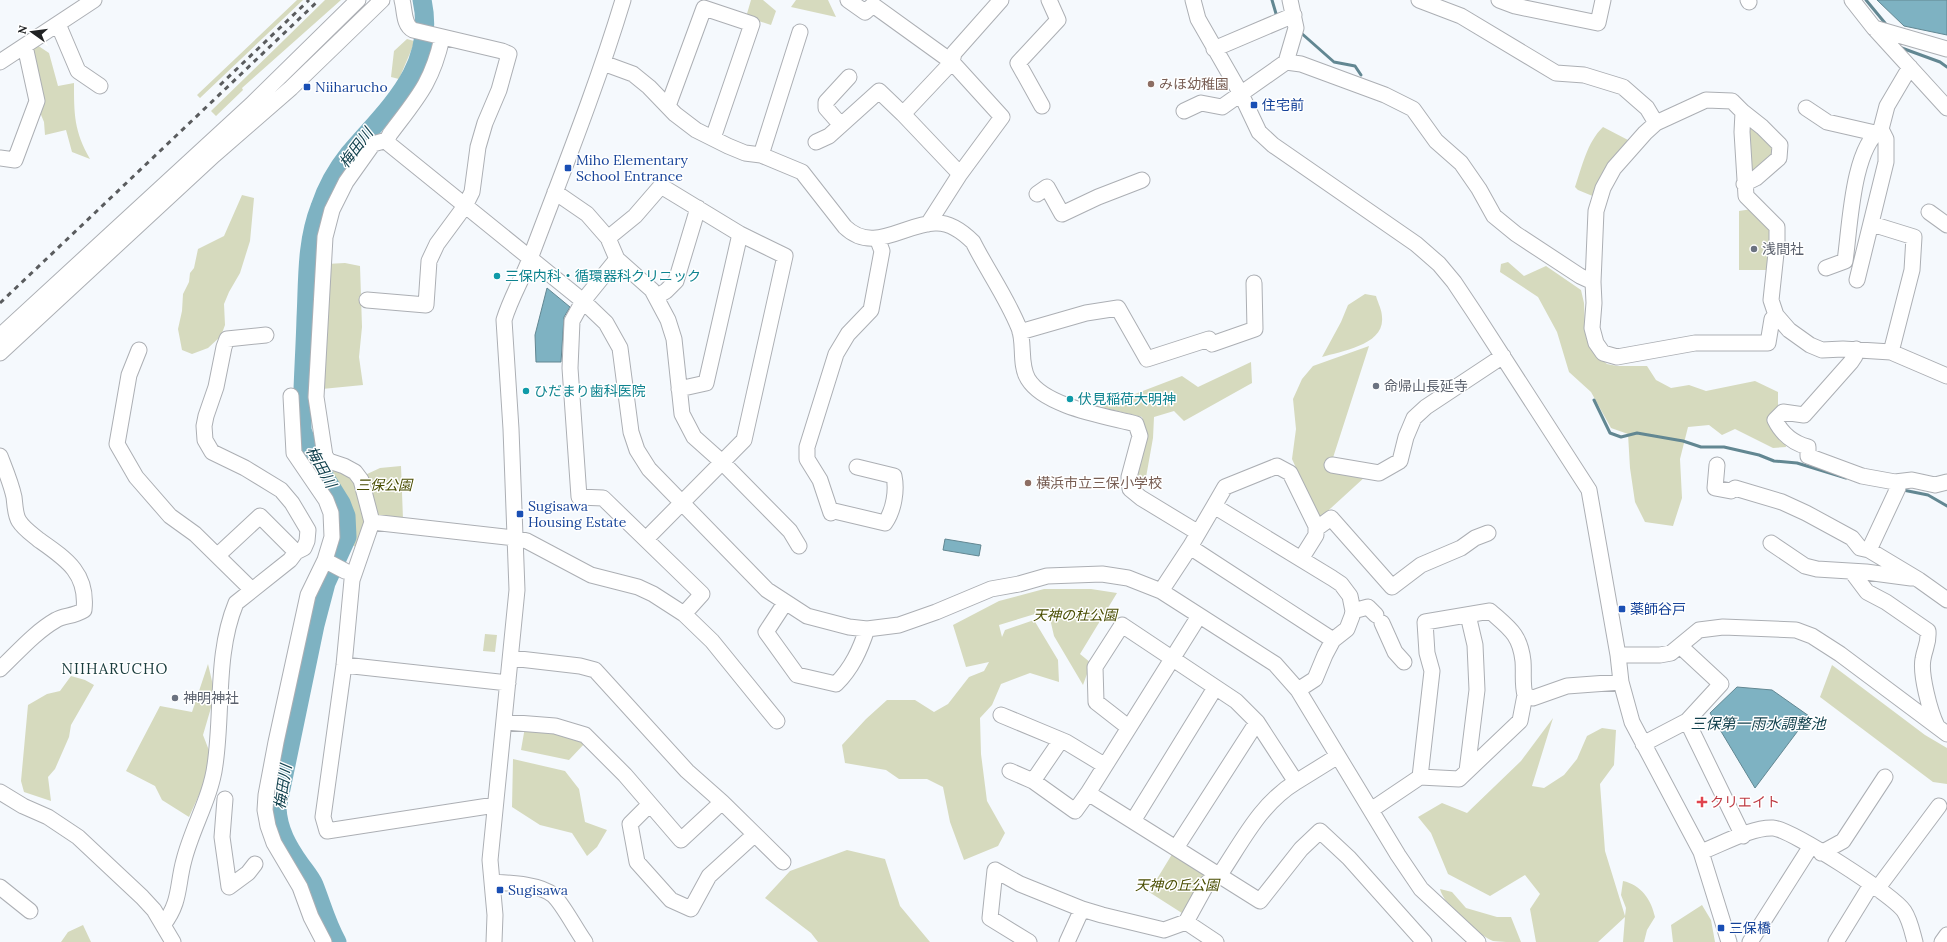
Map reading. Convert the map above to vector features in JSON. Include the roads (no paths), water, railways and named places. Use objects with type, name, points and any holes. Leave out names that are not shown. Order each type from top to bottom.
[{"type":"street","points":[[0,62],[94,0]]},
{"type":"street","points":[[0,336],[251,105],[358,0]]},
{"type":"street","points":[[0,353],[197,171],[291,88],[382,0]]},
{"type":"street","points":[[367,300],[426,305],[429,261],[437,244],[465,206],[472,192],[478,147],[485,123],[499,90],[509,54],[502,51],[437,37],[409,28],[406,23],[402,0]]},
{"type":"street","points":[[494,942],[495,915],[490,860],[505,722],[516,590],[515,538],[504,320],[509,304],[530,258],[555,192],[603,63],[624,0]]},
{"type":"street","points":[[848,0],[865,12],[873,5],[952,62],[1002,117],[960,174],[928,224]]},
{"type":"street","points":[[903,114],[952,62],[954,53],[1001,0]]},
{"type":"street","points":[[1042,106],[1018,63],[1058,20],[1049,0]]},
{"type":"street","points":[[1193,0],[1198,19],[1241,94],[1259,132],[1273,145],[1416,244],[1438,264],[1454,282],[1589,490],[1618,654],[1621,682],[1632,722],[1701,852],[1729,942]]},
{"type":"street","points":[[1184,111],[1201,103],[1222,107],[1286,62],[1296,28],[1290,0]]},
{"type":"street","points":[[1419,0],[1461,16],[1556,73],[1584,75],[1623,87],[1647,108],[1656,124]]},
{"type":"street","points":[[1499,0],[1515,6],[1598,23],[1603,0]]},
{"type":"street","points":[[1852,0],[1874,28],[1947,108]]},
{"type":"street","points":[[668,106],[704,8],[752,24],[713,138]]},
{"type":"street","points":[[1214,49],[1294,15]]},
{"type":"street","points":[[58,24],[78,71],[100,86]]},
{"type":"street","points":[[1874,28],[1947,49]]},
{"type":"street","points":[[761,155],[800,32]]},
{"type":"street","points":[[437,37],[435,66],[424,88],[387,140],[373,144],[346,182],[332,210],[324,237],[316,388],[325,456],[328,461],[344,466],[355,472],[361,480],[372,522],[352,580],[344,665],[323,817],[327,831],[496,805]]},
{"type":"street","points":[[0,158],[15,160],[37,101],[25,46]]},
{"type":"street","points":[[1286,62],[1301,64],[1385,95],[1414,109],[1436,140],[1461,163],[1479,189],[1494,216],[1523,238],[1580,276],[1593,282]]},
{"type":"street","points":[[603,63],[633,74],[675,114],[690,126],[745,153],[761,155],[802,172],[852,234],[877,238],[936,223],[949,225],[962,231],[973,242],[1020,332],[1027,375],[1040,392],[1084,411],[1136,424],[1140,436],[1128,477],[1130,489],[1141,498],[1197,532]]},
{"type":"street","points":[[1826,268],[1845,261],[1852,198],[1858,169],[1878,131],[1887,106],[1910,66]]},
{"type":"street","points":[[840,124],[826,108],[826,102],[849,77]]},
{"type":"street","points":[[816,142],[829,136],[840,124],[879,91],[960,174]]},
{"type":"street","points":[[1744,184],[1756,178],[1780,158],[1780,145],[1732,101],[1706,100],[1656,124],[1645,133],[1614,168],[1603,188],[1596,211],[1592,328],[1596,343],[1603,353],[1617,357],[1695,343],[1768,343],[1772,319],[1776,315]]},
{"type":"street","points":[[1806,108],[1827,122],[1878,131],[1886,139],[1886,162],[1865,259],[1857,280]]},
{"type":"street","points":[[1743,112],[1742,132],[1744,184],[1746,196],[1777,226],[1777,244],[1771,300],[1776,315],[1789,330],[1810,345],[1822,350],[1856,349],[1891,352],[1946,373]]},
{"type":"street","points":[[387,140],[391,147],[583,301],[606,323],[620,348],[631,432],[637,450],[649,469],[682,502],[716,540],[767,590],[807,616],[849,627],[867,629],[900,625],[991,589],[1019,584],[1047,576],[1108,575],[1128,578],[1161,591],[1275,664],[1298,690],[1398,855],[1421,889],[1478,942]]},
{"type":"street","points":[[1037,194],[1047,187],[1062,214],[1098,197],[1142,180]]},
{"type":"street","points":[[608,238],[635,216],[661,186],[740,234],[785,256],[744,440],[646,539]]},
{"type":"street","points":[[555,192],[587,214],[608,238],[617,259],[652,290],[656,296],[668,320],[674,339],[682,414],[694,437],[722,462],[790,531],[799,546]]},
{"type":"street","points":[[656,296],[666,291],[676,281],[698,208]]},
{"type":"street","points":[[1929,212],[1947,225]]},
{"type":"street","points":[[1872,224],[1914,237],[1891,352]]},
{"type":"street","points":[[679,389],[706,383],[740,234]]},
{"type":"street","points":[[857,467],[894,476],[897,488],[888,518],[885,523],[830,512],[820,480],[807,459],[807,447],[836,354],[848,334],[871,310],[882,251],[877,238]]},
{"type":"street","points":[[617,259],[583,301],[572,321],[570,368],[579,497],[603,498],[702,594],[684,614]]},
{"type":"street","points":[[1020,332],[1086,313],[1118,308],[1147,359],[1209,339],[1212,344],[1255,329],[1254,283]]},
{"type":"street","points":[[164,925],[176,904],[183,863],[190,836],[203,805],[215,767],[220,727],[221,674],[230,621],[236,603],[290,560],[296,552],[304,548],[307,541],[308,530],[292,503],[277,488],[245,468],[212,452],[205,440],[204,426],[206,416],[216,387],[224,347],[227,340],[266,335]]},
{"type":"street","points":[[1856,349],[1855,356],[1851,362],[1804,415],[1783,412],[1775,420],[1780,431],[1798,444],[1808,447],[1808,456],[1862,476],[1896,482],[1912,480],[1935,485],[1947,482]]},
{"type":"street","points":[[139,350],[128,375],[117,444],[136,477],[170,516],[196,534],[252,589]]},
{"type":"street","points":[[1332,465],[1379,473],[1400,461],[1406,437],[1414,418],[1426,407],[1502,356]]},
{"type":"street","points":[[291,396],[294,454],[326,500],[331,513],[332,537],[325,560],[308,595],[276,742],[266,795],[265,810],[268,826],[274,843],[300,887],[312,922],[324,942]]},
{"type":"street","points":[[0,456],[14,496],[18,520],[25,529],[62,556],[76,570],[80,577],[86,599],[84,610],[75,616],[57,619],[43,629],[0,669]]},
{"type":"street","points":[[1717,465],[1715,488],[1730,491],[1735,488],[1782,502],[1852,538],[1860,548],[1869,550],[1920,580],[1947,600]]},
{"type":"street","points":[[1161,591],[1190,547],[1197,532],[1225,487],[1277,466],[1290,473],[1316,526],[1316,535],[1301,559]]},
{"type":"street","points":[[1869,550],[1898,488],[1896,482]]},
{"type":"street","points":[[1214,506],[1341,584],[1350,596],[1353,611],[1347,629],[1333,640],[1324,655],[1315,679],[1298,690]]},
{"type":"street","points":[[218,555],[260,516],[296,552]]},
{"type":"street","points":[[1316,529],[1332,518],[1392,587],[1420,565],[1461,548],[1475,538],[1488,533]]},
{"type":"street","points":[[372,522],[515,538],[526,541],[590,575],[638,587],[658,597],[684,614],[712,641],[777,721]]},
{"type":"street","points":[[1771,544],[1805,566],[1852,572],[1866,572],[1920,580]]},
{"type":"street","points":[[1190,547],[1333,640]]},
{"type":"street","points":[[328,562],[345,571]]},
{"type":"street","points":[[1852,572],[1867,592],[1886,602],[1928,631],[1929,643],[1923,660],[1924,672],[1930,713],[1942,730]]},
{"type":"street","points":[[786,603],[766,632],[797,675],[836,684],[846,674],[860,652],[867,629]]},
{"type":"street","points":[[1353,611],[1368,607],[1379,619],[1395,652],[1404,662]]},
{"type":"street","points":[[1371,810],[1420,777],[1459,779],[1520,721],[1526,695],[1523,687],[1523,661],[1517,636],[1490,611],[1425,622],[1427,653],[1432,671],[1420,777]]},
{"type":"street","points":[[1467,771],[1477,690],[1475,645],[1468,615]]},
{"type":"street","points":[[1010,771],[1033,781],[1075,811],[1199,616]]},
{"type":"street","points":[[1128,727],[1096,702],[1095,667],[1122,625],[1172,660],[1236,701],[1257,722],[1296,782]]},
{"type":"street","points":[[1618,654],[1660,655],[1671,653],[1699,630],[1723,627],[1796,630],[1812,636],[1834,650],[1942,730]]},
{"type":"street","points":[[1643,744],[1687,721],[1721,684],[1680,646]]},
{"type":"street","points":[[511,658],[580,666],[595,670],[687,771],[722,802],[783,862]]},
{"type":"street","points":[[344,665],[508,683]]},
{"type":"street","points":[[1526,695],[1532,698],[1567,686],[1621,682]]},
{"type":"street","points":[[1133,821],[1215,688]]},
{"type":"street","points":[[1001,715],[1061,740],[1104,765]]},
{"type":"street","points":[[1687,721],[1743,836]]},
{"type":"street","points":[[505,722],[556,726],[585,735],[625,775],[682,840],[722,802]]},
{"type":"street","points":[[1176,848],[1257,722]]},
{"type":"street","points":[[1033,781],[1061,740]]},
{"type":"street","points":[[1029,942],[990,918],[995,870],[1020,884],[1082,909],[1164,930],[1186,922],[1208,882],[1219,876],[1265,807],[1280,792],[1338,756]]},
{"type":"street","points":[[1750,942],[1816,850],[1843,841],[1884,777]]},
{"type":"street","points":[[0,792],[23,806],[48,817],[78,836],[142,897],[164,925],[173,942]]},
{"type":"street","points":[[1088,792],[1260,901],[1301,849],[1320,831],[1349,858],[1424,942]]},
{"type":"street","points":[[226,799],[222,837],[229,887],[252,871]]},
{"type":"street","points":[[650,804],[630,824],[637,862],[671,900],[691,909],[709,876],[754,835]]},
{"type":"street","points":[[1836,942],[1874,887],[1939,806]]},
{"type":"street","points":[[1701,852],[1759,829],[1774,828],[1790,833],[1874,887],[1903,910],[1911,926],[1915,942]]},
{"type":"street","points":[[492,882],[518,884],[538,889],[553,895],[585,942]]},
{"type":"street","points":[[0,887],[30,911]]},
{"type":"street","points":[[1067,942],[1082,909]]},
{"type":"street","points":[[1186,922],[1216,942]]},
{"type":"street","points":[[1942,942],[1947,935]]},
{"type":"water","points":[[1877,0],[1947,0],[1947,35],[1904,26]]},
{"type":"water","points":[[547,288],[570,307],[564,317],[561,362],[536,362],[535,335]]},
{"type":"water","points":[[945,539],[981,545],[979,556],[943,550]]},
{"type":"water","name":"三保第一雨水調整池","points":[[1737,687],[1772,690],[1809,716],[1755,788],[1710,713]]},
{"type":"waterway","name":"梅田川","points":[[337,942],[313,882],[291,851],[284,838],[279,824],[277,808],[315,625],[326,583],[347,537],[346,516],[341,503],[311,455],[302,430],[308,262],[315,221],[322,200],[332,179],[349,154],[393,103],[406,85],[416,66],[422,46],[425,24],[422,0]]},
{"type":"waterway","points":[[1272,0],[1277,17]]},
{"type":"waterway","points":[[1866,0],[1885,23]]},
{"type":"waterway","points":[[1300,32],[1334,62],[1355,66],[1361,75]]},
{"type":"waterway","points":[[1899,47],[1940,62],[1947,67]]},
{"type":"waterway","points":[[1594,400],[1610,433],[1621,437],[1637,433],[1683,441],[1701,447],[1724,447],[1759,455],[1774,461],[1797,463],[1846,478]]},
{"type":"waterway","points":[[1903,490],[1928,495],[1947,506]]},
{"type":"railway","points":[[220,85],[309,0]]},
{"type":"railway","points":[[0,303],[319,0]]},
{"type":"place","name":"みほ幼稚園","points":[[1151,84]]},
{"type":"place","name":"Niiharucho","points":[[307,87]]},
{"type":"place","name":"住宅前","points":[[1254,105]]},
{"type":"place","name":"Miho Elementary School Entrance","points":[[568,168]]},
{"type":"place","name":"浅間社","points":[[1754,249]]},
{"type":"place","name":"三保内科・循環器科クリニック","points":[[497,276]]},
{"type":"place","name":"命帰山長延寺","points":[[1376,386]]},
{"type":"place","name":"ひだまり歯科医院","points":[[526,391]]},
{"type":"place","name":"伏見稲荷大明神","points":[[1070,399]]},
{"type":"place","name":"横浜市立三保小学校","points":[[1028,483]]},
{"type":"place","name":"Sugisawa Housing Estate","points":[[520,514]]},
{"type":"place","name":"薬師谷戸","points":[[1622,609]]},
{"type":"place","name":"神明神社","points":[[175,698]]},
{"type":"place","name":"クリエイト","points":[[1702,802]]},
{"type":"place","name":"Sugisawa","points":[[500,890]]},
{"type":"place","name":"三保橋","points":[[1721,928]]},
{"type":"district","name":"NIIHARUCHO","points":[[115,669]]},
{"type":"park label","name":"三保公園","points":[[384,485]]},
{"type":"park label","name":"天神の杜公園","points":[[1075,615]]},
{"type":"park label","name":"天神の丘公園","points":[[1177,885]]}]
